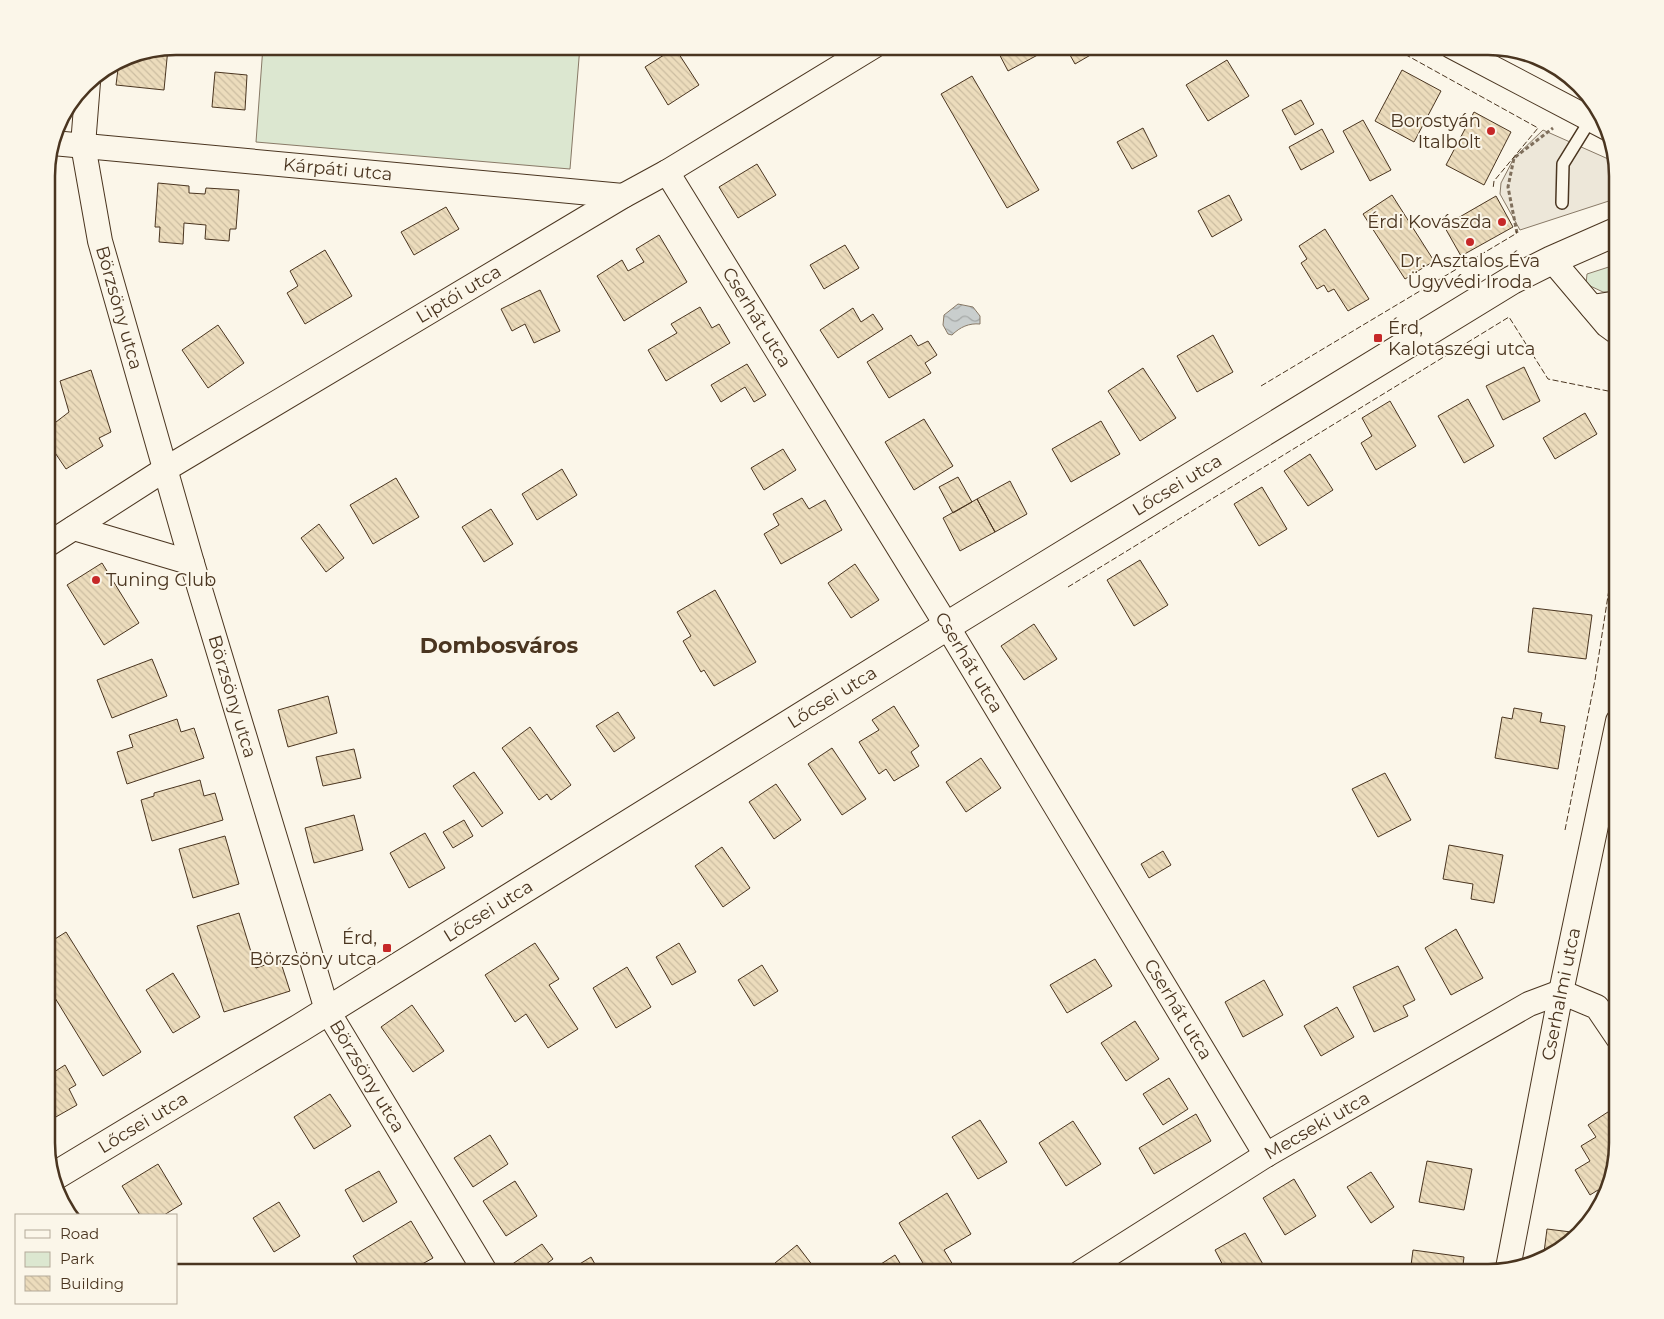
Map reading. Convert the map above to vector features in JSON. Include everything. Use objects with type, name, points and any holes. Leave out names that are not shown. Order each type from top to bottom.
[{"type":"street","name":"Liptói utca","points":[[55,540],[164,470],[623,196],[667,172],[859,55]]},
{"type":"street","points":[[1469,55],[1594,117]]},
{"type":"street","name":"Börzsöny utca","points":[[87,93],[83,145],[100,241],[164,470],[327,1010],[481,1264]]},
{"type":"street","name":"Kárpáti utca","points":[[60,143],[623,196]]},
{"type":"street","name":"Cserhát utca","points":[[667,172],[947,626],[1266,1155]]},
{"type":"street","name":"Lőcsei utca","points":[[59,1173],[327,1010],[947,626],[1512,280],[1552,260],[1609,236]]},
{"type":"street","points":[[1552,260],[1609,326]]},
{"type":"street","points":[[1592,307],[1609,304]]},
{"type":"street","points":[[74,528],[192,563]]},
{"type":"street","name":"Cserhalmi utca","points":[[1509,1262],[1561,992],[1609,764]]},
{"type":"street","points":[[1561,992],[1597,1007],[1609,1025]]},
{"type":"street","name":"Mecseki utca","points":[[1094,1264],[1266,1155],[1529,1004],[1561,992]]},
{"type":"lane","points":[[1562,203],[1563,164],[1596,121]]},
{"type":"path","points":[[1514,158],[1508,188],[1517,233]]},
{"type":"green space","points":[[262,55],[579,55],[570,169],[256,142]]},
{"type":"green space","points":[[1609,267],[1609,292],[1603,292],[1586,284],[1587,274]]},
{"type":"shaded area","points":[[1543,130],[1608,159],[1609,201],[1520,230],[1500,194],[1501,183],[1514,158]]},
{"type":"water","points":[[958,304],[973,307],[980,316],[980,324],[968,325],[952,335],[948,334],[943,325],[944,315]]},
{"type":"building","points":[[664,55],[680,55],[699,85],[668,105],[645,67]]},
{"type":"building","points":[[1000,55],[1038,55],[1008,71]]},
{"type":"building","points":[[1070,55],[1090,55],[1075,64]]},
{"type":"building","points":[[167,56],[164,90],[116,85],[118,70],[137,61]]},
{"type":"building","points":[[1227,60],[1249,96],[1208,121],[1186,85]]},
{"type":"building","points":[[1402,70],[1441,91],[1414,142],[1375,121]]},
{"type":"building","points":[[215,72],[247,75],[245,110],[212,107]]},
{"type":"building","points":[[972,76],[1039,190],[1007,208],[941,94]]},
{"type":"building","points":[[1301,100],[1314,124],[1295,135],[1282,110]]},
{"type":"building","points":[[1474,112],[1511,132],[1484,185],[1446,165]]},
{"type":"building","points":[[1363,120],[1391,170],[1370,181],[1343,131]]},
{"type":"building","points":[[1143,128],[1157,156],[1132,169],[1117,142]]},
{"type":"building","points":[[1322,129],[1334,152],[1301,170],[1289,147]]},
{"type":"building","points":[[757,164],[776,195],[738,218],[719,187]]},
{"type":"building","points":[[158,183],[189,186],[189,193],[205,194],[206,188],[239,190],[236,229],[230,229],[229,241],[205,239],[206,225],[184,223],[183,244],[159,242],[160,227],[155,227]]},
{"type":"building","points":[[1229,195],[1242,220],[1212,237],[1198,211]]},
{"type":"building","points":[[1392,195],[1434,261],[1405,279],[1363,214]]},
{"type":"building","points":[[1496,196],[1513,227],[1461,256],[1444,226]]},
{"type":"building","points":[[446,207],[459,229],[414,255],[401,232]]},
{"type":"building","points":[[1325,229],[1369,299],[1348,311],[1334,289],[1328,292],[1324,285],[1317,289],[1301,263],[1307,259],[1299,246]]},
{"type":"building","points":[[659,235],[687,282],[624,321],[597,276],[622,260],[628,271],[644,262],[636,249]]},
{"type":"building","points":[[845,245],[859,268],[824,289],[810,265]]},
{"type":"building","points":[[325,250],[352,296],[305,324],[287,293],[298,286],[290,271]]},
{"type":"building","points":[[540,290],[560,331],[534,343],[525,324],[512,331],[501,309]]},
{"type":"building","points":[[700,307],[712,328],[719,324],[730,343],[666,381],[648,350],[677,333],[671,324]]},
{"type":"building","points":[[853,308],[861,322],[873,314],[883,329],[838,358],[820,330]]},
{"type":"building","points":[[218,325],[244,363],[208,388],[182,350]]},
{"type":"building","points":[[911,335],[918,346],[928,341],[937,355],[925,363],[931,373],[889,398],[867,362]]},
{"type":"building","points":[[1213,335],[1233,372],[1197,392],[1177,356]]},
{"type":"building","points":[[747,364],[766,395],[754,402],[745,387],[721,402],[711,385]]},
{"type":"building","points":[[1524,367],[1540,401],[1503,420],[1486,386]]},
{"type":"building","points":[[1143,368],[1176,418],[1140,441],[1108,391]]},
{"type":"building","points":[[91,370],[111,432],[99,438],[103,446],[66,469],[55,453],[55,423],[69,412],[60,381]]},
{"type":"building","points":[[1468,399],[1494,446],[1464,463],[1438,416]]},
{"type":"building","points":[[1390,401],[1416,446],[1376,470],[1361,443],[1372,436],[1362,418]]},
{"type":"building","points":[[1585,413],[1597,434],[1555,459],[1543,438]]},
{"type":"building","points":[[924,419],[953,466],[914,490],[885,442]]},
{"type":"building","points":[[1101,421],[1120,454],[1071,482],[1052,449]]},
{"type":"building","points":[[783,449],[796,470],[764,490],[751,468]]},
{"type":"building","points":[[1310,454],[1333,490],[1308,506],[1284,471]]},
{"type":"building","points":[[562,469],[577,495],[537,520],[522,494]]},
{"type":"building","points":[[958,477],[972,502],[953,513],[939,487]]},
{"type":"building","points":[[396,478],[419,517],[373,544],[350,505]]},
{"type":"building","points":[[1010,481],[1027,514],[995,532],[977,499]]},
{"type":"building","points":[[1262,487],[1287,529],[1259,546],[1234,504]]},
{"type":"building","points":[[802,498],[809,509],[825,500],[842,530],[781,564],[764,534],[779,525],[773,514]]},
{"type":"building","points":[[977,499],[995,532],[960,551],[943,518]]},
{"type":"building","points":[[491,509],[513,544],[484,562],[462,527]]},
{"type":"building","points":[[319,524],[344,558],[326,572],[301,538]]},
{"type":"building","points":[[1140,560],[1168,605],[1134,626],[1107,580]]},
{"type":"building","points":[[102,563],[139,623],[104,645],[67,585]]},
{"type":"building","points":[[855,564],[879,600],[851,618],[828,583]]},
{"type":"building","points":[[715,590],[756,662],[714,686],[704,670],[701,672],[683,641],[691,636],[677,612]]},
{"type":"building","points":[[1533,608],[1592,615],[1586,659],[1528,652]]},
{"type":"building","points":[[1034,624],[1057,659],[1024,680],[1001,646]]},
{"type":"building","points":[[152,659],[167,696],[112,718],[97,680]]},
{"type":"building","points":[[328,696],[337,733],[288,747],[278,710]]},
{"type":"building","points":[[894,706],[919,746],[911,752],[919,766],[894,781],[886,769],[879,774],[859,742],[879,730],[872,720]]},
{"type":"building","points":[[1514,708],[1542,713],[1540,722],[1565,726],[1558,769],[1495,758],[1502,717],[1512,719]]},
{"type":"building","points":[[618,712],[635,738],[614,752],[596,726]]},
{"type":"building","points":[[177,719],[181,732],[194,728],[204,758],[127,784],[117,752],[133,747],[129,735]]},
{"type":"building","points":[[530,727],[571,785],[551,800],[547,794],[539,800],[502,748]]},
{"type":"building","points":[[832,748],[866,799],[842,815],[808,764]]},
{"type":"building","points":[[354,749],[361,778],[323,786],[316,757]]},
{"type":"building","points":[[981,758],[1001,788],[966,812],[946,782]]},
{"type":"building","points":[[474,772],[503,813],[482,827],[453,786]]},
{"type":"building","points":[[1385,773],[1411,820],[1378,837],[1352,789]]},
{"type":"building","points":[[200,780],[204,796],[215,793],[223,820],[152,841],[141,800],[154,796],[154,793]]},
{"type":"building","points":[[776,784],[801,820],[774,839],[749,802]]},
{"type":"building","points":[[354,815],[363,850],[314,863],[305,828]]},
{"type":"building","points":[[464,820],[473,836],[453,848],[443,832]]},
{"type":"building","points":[[425,833],[445,868],[409,888],[390,853]]},
{"type":"building","points":[[225,836],[239,884],[193,898],[179,849]]},
{"type":"building","points":[[1449,845],[1503,855],[1494,903],[1471,899],[1473,884],[1443,879]]},
{"type":"building","points":[[722,847],[750,888],[723,907],[695,866]]},
{"type":"building","points":[[1163,851],[1171,865],[1149,878],[1141,864]]},
{"type":"building","points":[[239,913],[256,968],[280,960],[290,991],[224,1012],[197,926]]},
{"type":"building","points":[[1456,929],[1483,978],[1451,995],[1425,948]]},
{"type":"building","points":[[66,932],[141,1052],[103,1076],[55,998],[55,939]]},
{"type":"building","points":[[535,943],[559,979],[549,985],[578,1029],[548,1048],[526,1014],[515,1022],[485,975]]},
{"type":"building","points":[[679,943],[696,972],[672,985],[656,957]]},
{"type":"building","points":[[1095,959],[1112,986],[1067,1013],[1050,985]]},
{"type":"building","points":[[762,965],[778,991],[754,1006],[738,980]]},
{"type":"building","points":[[1398,966],[1415,1000],[1403,1006],[1408,1016],[1374,1032],[1353,987]]},
{"type":"building","points":[[627,967],[651,1007],[616,1028],[593,988]]},
{"type":"building","points":[[173,973],[200,1017],[173,1033],[146,990]]},
{"type":"building","points":[[1264,980],[1283,1015],[1243,1037],[1225,1002]]},
{"type":"building","points":[[412,1005],[444,1051],[413,1072],[381,1027]]},
{"type":"building","points":[[1337,1007],[1354,1037],[1321,1056],[1304,1026]]},
{"type":"building","points":[[1135,1021],[1159,1059],[1126,1081],[1101,1043]]},
{"type":"building","points":[[65,1065],[76,1085],[69,1089],[77,1105],[55,1117],[55,1071]]},
{"type":"building","points":[[1169,1078],[1188,1109],[1163,1125],[1143,1094]]},
{"type":"building","points":[[330,1094],[351,1126],[314,1149],[294,1117]]},
{"type":"building","points":[[1609,1111],[1608,1159],[1605,1174],[1599,1192],[1598,1190],[1590,1195],[1575,1170],[1590,1161],[1581,1146],[1596,1137],[1588,1125]]},
{"type":"building","points":[[1196,1114],[1211,1141],[1154,1174],[1139,1148]]},
{"type":"building","points":[[980,1120],[1007,1162],[978,1179],[952,1137]]},
{"type":"building","points":[[1073,1121],[1101,1164],[1066,1186],[1039,1143]]},
{"type":"building","points":[[490,1135],[508,1164],[473,1187],[454,1158]]},
{"type":"building","points":[[1427,1161],[1472,1169],[1464,1210],[1419,1202]]},
{"type":"building","points":[[158,1164],[182,1204],[166,1214],[139,1214],[122,1186]]},
{"type":"building","points":[[379,1171],[397,1202],[363,1222],[345,1190]]},
{"type":"building","points":[[1371,1172],[1394,1207],[1371,1223],[1347,1187]]},
{"type":"building","points":[[1294,1179],[1316,1216],[1285,1235],[1263,1198]]},
{"type":"building","points":[[515,1181],[537,1216],[506,1236],[483,1201]]},
{"type":"building","points":[[947,1193],[971,1234],[944,1250],[952,1264],[924,1264],[899,1223]]},
{"type":"building","points":[[279,1202],[300,1236],[274,1252],[253,1218]]},
{"type":"building","points":[[411,1221],[433,1258],[422,1264],[358,1264],[353,1256]]},
{"type":"building","points":[[1547,1229],[1570,1232],[1555,1244],[1544,1251]]},
{"type":"building","points":[[1245,1233],[1263,1264],[1222,1264],[1215,1250]]},
{"type":"building","points":[[542,1244],[553,1259],[546,1264],[512,1264]]},
{"type":"building","points":[[797,1245],[811,1264],[776,1264]]},
{"type":"building","points":[[1413,1250],[1464,1257],[1463,1264],[1411,1264]]},
{"type":"building","points":[[895,1255],[900,1264],[881,1264]]},
{"type":"building","points":[[591,1257],[595,1264],[580,1264]]},
{"type":"fence","points":[[1406,55],[1538,128],[1494,181],[1493,189]]},
{"type":"fence","points":[[1261,386],[1517,233],[1516,231]]},
{"type":"fence","points":[[1068,587],[1509,317],[1548,379],[1609,391]]},
{"type":"fence","points":[[1565,830],[1595,680],[1609,589]]},
{"type":"place","name":"Borostyán Italbolt","points":[[1491,131]]},
{"type":"place","name":"Érdi Kovászda","points":[[1502,222]]},
{"type":"place","name":"Dr. Asztalos Éva Ügyvédi Iroda","points":[[1470,242]]},
{"type":"place","name":"Érd, Kalotaszegi utca","points":[[1378,338]]},
{"type":"place","name":"Tuning Club","points":[[96,580]]},
{"type":"place","name":"Érd, Börzsöny utca","points":[[387,948]]},
{"type":"district","name":"Dombosváros","points":[[499,645]]}]
